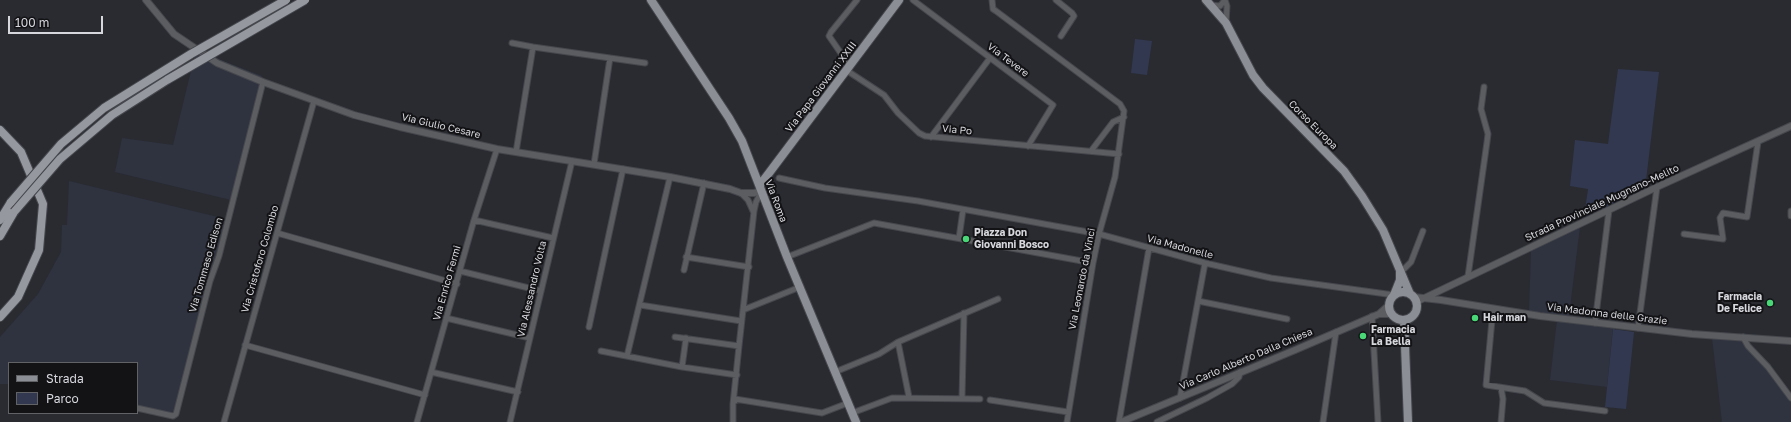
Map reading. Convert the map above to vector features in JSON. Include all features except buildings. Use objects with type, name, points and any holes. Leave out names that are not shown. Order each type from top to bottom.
[{"type":"highway","points":[[0,220],[11,202],[61,144],[104,108],[191,54],[286,0]]},
{"type":"highway","points":[[0,236],[14,212],[60,159],[112,115],[167,80],[305,0]]},
{"type":"highway","points":[[0,130],[21,152],[43,204],[39,250],[18,297],[0,317]]},
{"type":"main road","name":"Via Roma","points":[[651,0],[729,118],[742,141],[787,257],[856,422]]},
{"type":"main road","name":"Via Papa Giovanni XXIII","points":[[761,188],[847,67],[899,0]]},
{"type":"main road","name":"Corso Europa","points":[[1208,2],[1224,17],[1253,75],[1263,88],[1339,165],[1359,191],[1383,230],[1400,269],[1415,298]]},
{"type":"main road","points":[[1400,269],[1400,280],[1388,305],[1399,320],[1408,422]]},
{"type":"main road","points":[[1394,295],[1401,292],[1415,298],[1417,309],[1415,314],[1408,319],[1399,320]]},
{"type":"street","name":"Via Giulio Cesare","points":[[146,0],[174,34],[228,69],[314,101],[385,123],[497,149],[704,183],[741,193],[761,188]]},
{"type":"street","points":[[847,67],[829,36],[830,32],[857,0]]},
{"type":"street","name":"Via Tevere","points":[[913,0],[1054,105],[1028,146]]},
{"type":"street","points":[[992,0],[993,9],[1120,104],[1124,111],[1124,117],[1113,122],[1091,151]]},
{"type":"street","points":[[1056,0],[1072,12],[1074,16],[1061,36]]},
{"type":"street","points":[[1208,2],[1220,6],[1225,0]]},
{"type":"street","points":[[1224,17],[1225,0]]},
{"type":"street","points":[[512,43],[645,63]]},
{"type":"street","points":[[516,152],[533,47]]},
{"type":"street","points":[[594,164],[610,58]]},
{"type":"street","points":[[931,137],[990,58]]},
{"type":"street","name":"Via Po","points":[[847,67],[884,95],[895,110],[919,133],[931,137],[1119,154]]},
{"type":"street","name":"Via Tommaso Edison","points":[[138,408],[173,416],[176,414],[210,280],[219,256],[263,82]]},
{"type":"street","points":[[1468,276],[1488,134],[1481,109],[1484,87]]},
{"type":"street","name":"Via Cristoforo Colombo","points":[[224,422],[314,101]]},
{"type":"street","name":"Via Leonardo da Vinci","points":[[1067,422],[1093,263],[1099,234],[1110,199],[1119,154],[1124,117]]},
{"type":"street","name":"Strada Provinciale Mugnano-Melito","points":[[1415,298],[1468,276],[1791,126]]},
{"type":"street","points":[[1684,234],[1723,239],[1720,218],[1723,213],[1747,217],[1758,142]]},
{"type":"street","name":"Via Enrico Fermi","points":[[417,422],[474,220],[497,149]]},
{"type":"street","name":"Via Alessandro Volta","points":[[510,422],[572,161]]},
{"type":"street","points":[[589,327],[623,169]]},
{"type":"street","points":[[627,356],[670,177]]},
{"type":"street","name":"Via Madonelle","points":[[779,178],[825,188],[1099,234],[1205,263],[1271,278],[1394,295]]},
{"type":"street","points":[[684,270],[704,183]]},
{"type":"street","points":[[1638,328],[1657,187]]},
{"type":"street","points":[[735,422],[735,399],[741,321],[756,202],[761,188]]},
{"type":"street","points":[[741,193],[751,204],[754,216]]},
{"type":"street","points":[[756,202],[765,202]]},
{"type":"street","points":[[959,238],[963,210]]},
{"type":"street","points":[[1595,323],[1608,210]]},
{"type":"street","points":[[474,220],[553,238]]},
{"type":"street","points":[[787,257],[871,223],[1093,263]]},
{"type":"street","points":[[1400,269],[1404,269],[1411,262],[1422,231]]},
{"type":"street","points":[[277,233],[457,284]]},
{"type":"street","points":[[1120,422],[1149,248]]},
{"type":"street","points":[[686,257],[749,266]]},
{"type":"street","points":[[1180,398],[1205,263]]},
{"type":"street","points":[[460,271],[541,291]]},
{"type":"street","points":[[743,310],[800,287]]},
{"type":"street","points":[[835,372],[879,354],[898,342],[998,298]]},
{"type":"street","name":"Via Madonna delle Grazie","points":[[1415,298],[1441,300],[1493,309],[1638,328],[1692,334],[1791,341]]},
{"type":"street","points":[[1198,302],[1287,319]]},
{"type":"street","points":[[640,304],[741,321]]},
{"type":"street","name":"Via Carlo Alberto Dalla Chiesa","points":[[1120,422],[1379,314],[1388,305]]},
{"type":"street","points":[[1493,309],[1485,384],[1525,391],[1544,403],[1605,411]]},
{"type":"street","points":[[962,398],[964,313]]},
{"type":"street","name":"Via Carlo Alberto Dalla Chiesa","points":[[1379,314],[1399,320]]},
{"type":"street","points":[[1372,316],[1378,422]]},
{"type":"street","points":[[446,318],[530,338]]},
{"type":"street","points":[[1323,422],[1336,332]]},
{"type":"street","points":[[675,337],[739,346]]},
{"type":"street","points":[[1743,337],[1791,398]]},
{"type":"street","points":[[682,367],[686,338]]},
{"type":"street","points":[[898,342],[908,397]]},
{"type":"street","points":[[245,345],[425,395]]},
{"type":"street","points":[[601,351],[682,367],[737,375]]},
{"type":"street","points":[[431,372],[518,392]]},
{"type":"street","points":[[1157,422],[1232,384],[1240,372]]},
{"type":"street","points":[[1501,388],[1503,398],[1501,422]]},
{"type":"street","points":[[852,412],[892,398],[980,399]]},
{"type":"street","points":[[735,399],[822,413],[829,412],[848,403]]},
{"type":"street","points":[[990,400],[1068,412]]},
{"type":"shaded area","points":[[197,46],[221,60],[262,76],[231,200],[115,172],[122,138],[173,145]]},
{"type":"shaded area","points":[[69,181],[226,219],[216,259],[209,276],[174,413],[138,406],[138,362],[8,362],[8,384],[0,384],[0,337],[38,294],[61,252],[62,225],[67,225]]},
{"type":"shaded area","points":[[1580,227],[1569,316],[1529,311],[1531,250]]},
{"type":"shaded area","points":[[1557,320],[1613,327],[1607,387],[1550,380]]},
{"type":"shaded area","points":[[1712,338],[1742,340],[1766,368],[1791,402],[1791,422],[1722,422]]},
{"type":"green space","points":[[1135,39],[1152,41],[1147,75],[1131,73]]},
{"type":"green space","points":[[1618,69],[1659,72],[1645,189],[1584,217],[1588,189],[1570,186],[1575,140],[1608,144]]},
{"type":"green space","points":[[1613,329],[1634,332],[1626,409],[1605,407]]},
{"type":"place","name":"Piazza Don Giovanni Bosco","points":[[966,239]]},
{"type":"place","name":"Farmacia De Felice","points":[[1770,303]]},
{"type":"place","name":"Hair man","points":[[1475,318]]},
{"type":"place","name":"Farmacia La Bella","points":[[1363,336]]}]
